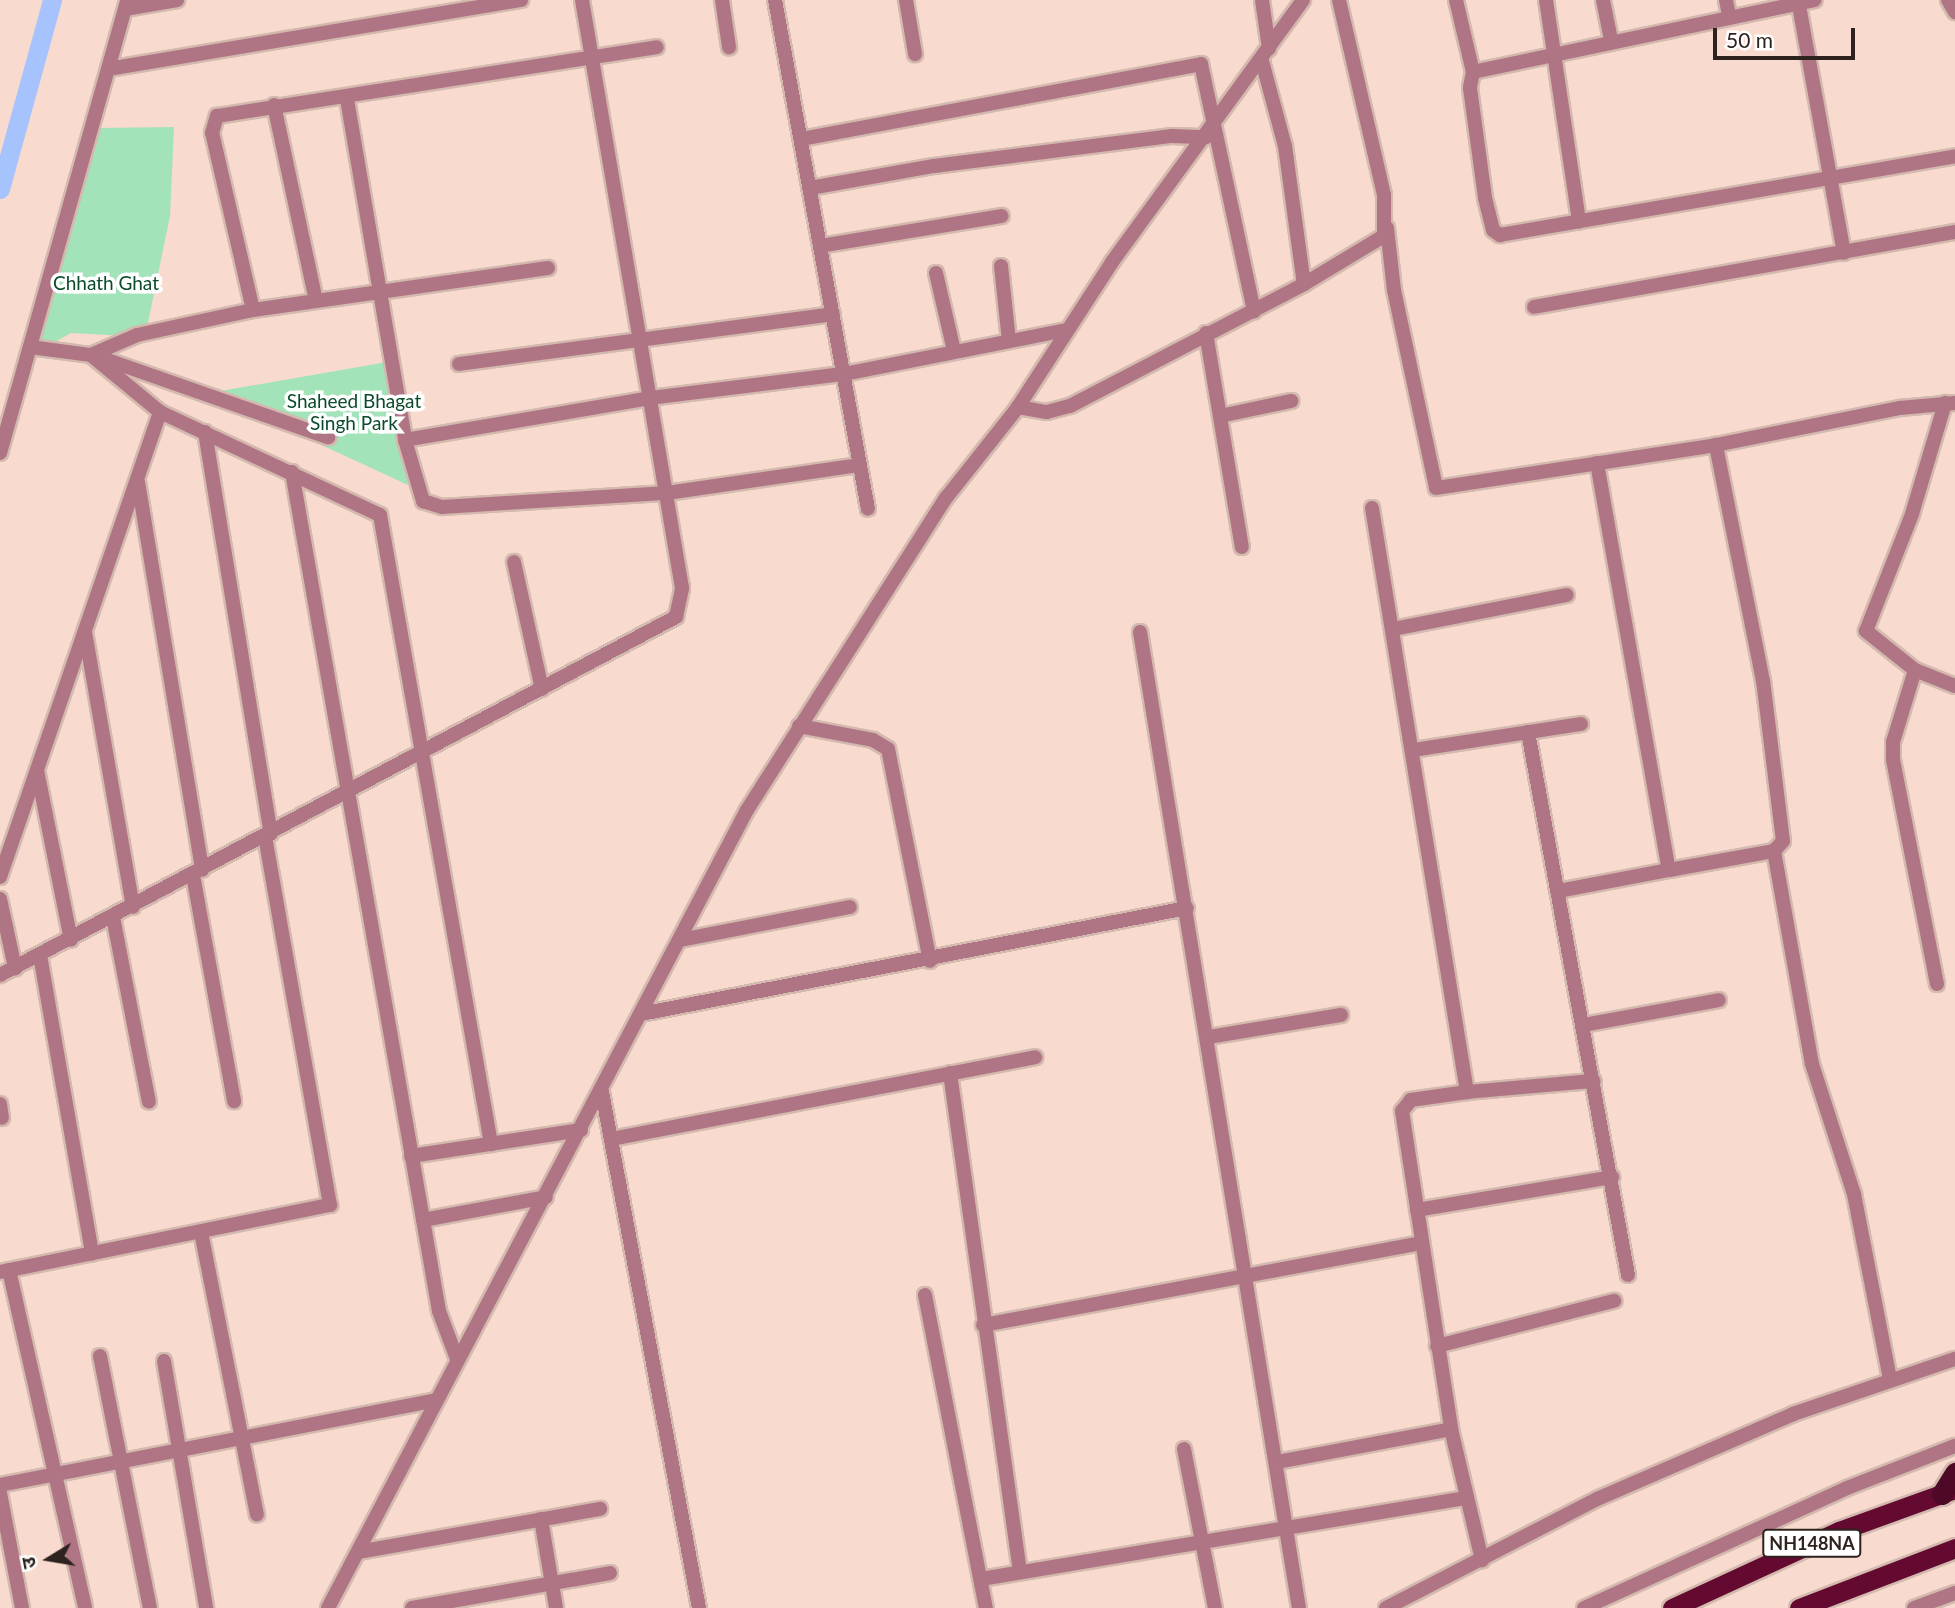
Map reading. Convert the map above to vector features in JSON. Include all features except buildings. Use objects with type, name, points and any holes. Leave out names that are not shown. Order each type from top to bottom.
[{"type":"highway","points":[[1948,1492],[1955,1473]]},
{"type":"highway","name":"NH148NA","points":[[1672,1608],[1839,1531],[1948,1492]]},
{"type":"highway","name":"NH148NA","points":[[1799,1608],[1955,1548]]},
{"type":"street","points":[[0,453],[126,5],[177,0]]},
{"type":"street","points":[[108,69],[521,0]]},
{"type":"street","points":[[0,975],[345,795],[676,617],[682,588],[582,0]]},
{"type":"street","points":[[722,0],[730,47]]},
{"type":"street","points":[[775,0],[868,509]]},
{"type":"street","points":[[906,0],[915,54]]},
{"type":"street","points":[[1262,0],[1266,55],[1285,146],[1304,284]]},
{"type":"street","points":[[328,1608],[680,940],[799,726],[946,498],[1018,407],[1066,330],[1303,0]]},
{"type":"street","points":[[1339,0],[1387,228],[1394,290],[1436,488],[1716,445],[1950,403],[1912,514],[1866,621],[1874,643],[1915,670],[1955,686]]},
{"type":"street","points":[[1456,0],[1473,72],[1473,112],[1493,230],[1512,236],[1579,222],[1835,180],[1955,156]]},
{"type":"street","points":[[1546,0],[1556,52],[1579,222]]},
{"type":"street","points":[[1603,0],[1611,40]]},
{"type":"street","points":[[1726,0],[1729,16]]},
{"type":"street","points":[[1473,72],[1611,40],[1815,0]]},
{"type":"street","points":[[1948,0],[1955,12]]},
{"type":"street","points":[[1799,2],[1835,180],[1844,253]]},
{"type":"street","points":[[253,310],[212,122],[217,116],[274,105],[347,99],[657,47]]},
{"type":"street","points":[[801,139],[1201,64],[1217,123],[1254,311]]},
{"type":"street","points":[[347,99],[405,440],[418,492],[432,507],[667,493],[860,466]]},
{"type":"street","points":[[274,105],[316,301]]},
{"type":"street","points":[[810,188],[934,166],[1172,136],[1206,137]]},
{"type":"street","points":[[820,246],[1002,216]]},
{"type":"street","points":[[1018,407],[1060,411],[1304,284],[1375,243],[1387,228]]},
{"type":"street","points":[[1534,307],[1955,232]]},
{"type":"street","points":[[1001,266],[1009,341]]},
{"type":"street","points":[[91,355],[137,335],[253,310],[548,268]]},
{"type":"street","points":[[936,273],[954,351]]},
{"type":"street","points":[[459,364],[833,314]]},
{"type":"street","points":[[405,440],[650,398],[844,374],[1066,330]]},
{"type":"street","points":[[1206,333],[1242,547]]},
{"type":"street","points":[[30,347],[91,355],[328,437]]},
{"type":"street","points":[[91,355],[160,412],[380,515],[491,1144]]},
{"type":"street","points":[[1220,415],[1291,401]]},
{"type":"street","points":[[0,877],[160,412]]},
{"type":"street","points":[[85,1608],[58,1474],[29,1376],[5,1271],[323,1209],[332,1198],[268,835],[205,432]]},
{"type":"street","points":[[1558,891],[1773,851],[1783,841],[1763,681],[1716,445]]},
{"type":"street","points":[[1597,463],[1669,870]]},
{"type":"street","points":[[292,472],[345,795],[411,1156],[445,1338],[457,1359]]},
{"type":"street","points":[[138,477],[234,1101]]},
{"type":"street","points":[[1373,508],[1467,1092]]},
{"type":"street","points":[[514,562],[542,689]]},
{"type":"street","points":[[1393,629],[1567,595]]},
{"type":"street","points":[[85,630],[133,907]]},
{"type":"street","points":[[1140,632],[1209,1037],[1299,1608]]},
{"type":"street","points":[[1915,670],[1893,759],[1937,984]]},
{"type":"street","points":[[1413,750],[1581,724]]},
{"type":"street","points":[[799,726],[873,740],[888,749],[930,961]]},
{"type":"street","points":[[1528,732],[1629,1275]]},
{"type":"street","points":[[37,769],[71,940]]},
{"type":"street","points":[[1773,851],[1812,1064],[1854,1194],[1890,1379]]},
{"type":"street","points":[[0,899],[15,968]]},
{"type":"street","points":[[680,940],[850,907]]},
{"type":"street","points":[[641,1014],[930,961],[1187,908]]},
{"type":"street","points":[[113,917],[149,1102]]},
{"type":"street","points":[[40,955],[92,1254]]},
{"type":"street","points":[[1583,1025],[1718,1000]]},
{"type":"street","points":[[1209,1037],[1341,1015]]},
{"type":"street","points":[[611,1139],[1035,1057]]},
{"type":"street","points":[[950,1073],[983,1325],[1020,1572]]},
{"type":"street","points":[[1482,1560],[1451,1429],[1420,1243],[1404,1105],[1467,1092],[1594,1082]]},
{"type":"street","points":[[602,1092],[699,1608]]},
{"type":"street","points":[[411,1156],[581,1130]]},
{"type":"street","points":[[1417,1210],[1612,1177]]},
{"type":"street","points":[[423,1220],[546,1197]]},
{"type":"street","points":[[201,1232],[257,1514]]},
{"type":"street","points":[[983,1325],[1420,1243]]},
{"type":"street","points":[[925,1295],[986,1608]]},
{"type":"street","points":[[1437,1346],[1614,1301]]},
{"type":"street","points":[[100,1356],[150,1608]]},
{"type":"street","points":[[1386,1608],[1597,1499],[1793,1414],[1955,1359]]},
{"type":"street","points":[[164,1361],[206,1608]]},
{"type":"street","points":[[0,1485],[436,1400]]},
{"type":"street","points":[[1277,1462],[1451,1429]]},
{"type":"street","points":[[1584,1608],[1847,1488],[1955,1446]]},
{"type":"street","points":[[1184,1448],[1216,1608]]},
{"type":"street","points":[[0,1493],[22,1608]]},
{"type":"street","points":[[981,1579],[1285,1526],[1466,1498]]},
{"type":"street","points":[[358,1552],[600,1509]]},
{"type":"street","points":[[541,1519],[556,1608]]},
{"type":"street","points":[[412,1608],[610,1573]]},
{"type":"street","points":[[1914,1608],[1955,1593]]},
{"type":"green space","name":"Chhath Ghat","points":[[174,127],[170,216],[145,337],[71,333],[37,352],[99,128]]},
{"type":"green space","name":"Shaheed Bhagat Singh Park","points":[[393,361],[408,485],[209,393]]},
{"type":"waterway","points":[[0,189],[52,0]]}]
